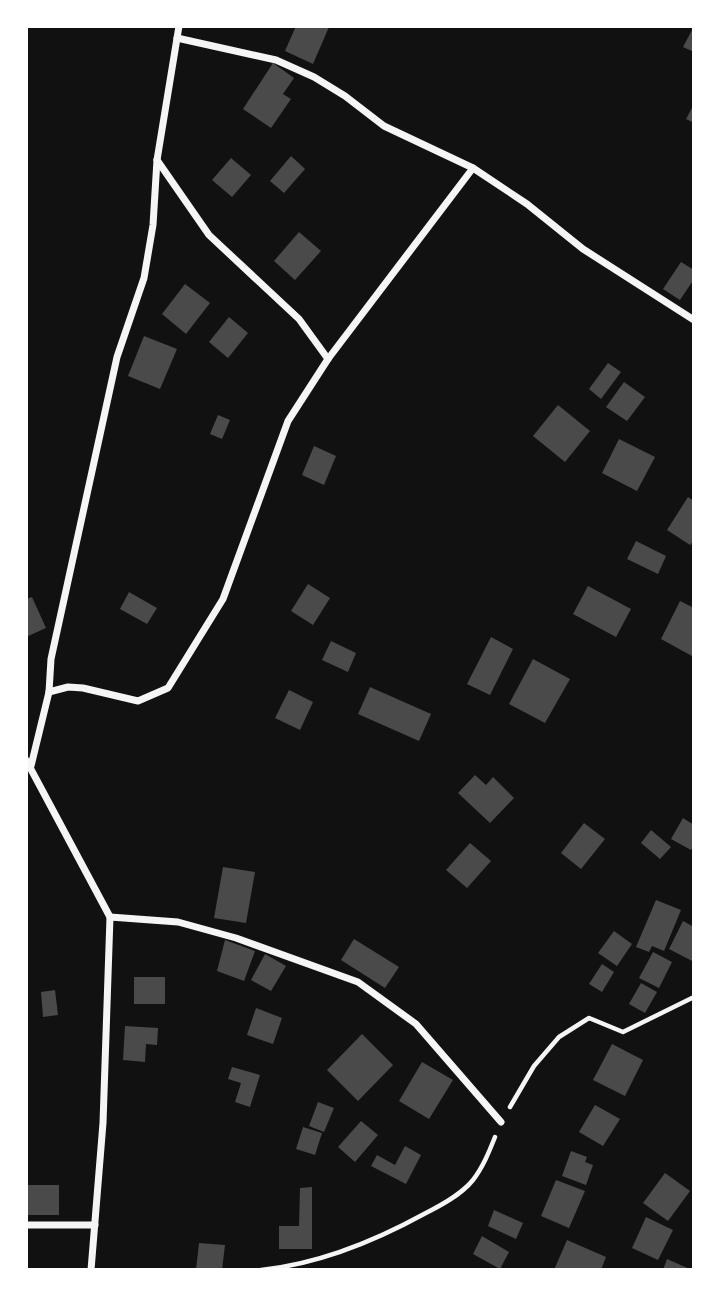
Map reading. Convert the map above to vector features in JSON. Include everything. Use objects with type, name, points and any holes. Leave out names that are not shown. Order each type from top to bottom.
[{"type":"street","points":[[91,1270],[103,1123],[110,917],[28,763],[49,692],[51,659],[99,430],[117,357],[144,278],[153,225],[157,160],[179,26]]},
{"type":"street","points":[[177,38],[276,60],[301,71],[345,96],[384,126],[473,169],[527,204],[583,249],[694,320]]},
{"type":"street","points":[[157,160],[209,235],[299,319],[328,359]]},
{"type":"street","points":[[49,692],[68,687],[83,688],[138,701],[168,688],[223,598],[288,421],[328,359],[473,169]]},
{"type":"street","points":[[110,917],[178,922],[236,938],[358,982],[416,1024],[501,1122]]},
{"type":"street","points":[[26,1225],[95,1225]]},
{"type":"path","points":[[261,1270],[343,1252],[442,1205],[471,1182],[484,1164],[501,1122],[534,1066],[559,1037],[589,1018],[623,1032],[694,997]]},
{"type":"building","points":[[296,26],[329,27],[313,64],[285,51]]},
{"type":"building","points":[[692,30],[694,31],[694,52],[683,47]]},
{"type":"building","points":[[273,63],[294,78],[283,94],[291,99],[271,128],[243,109]]},
{"type":"building","points":[[694,104],[694,123],[686,119]]},
{"type":"building","points":[[291,156],[305,169],[284,193],[270,181]]},
{"type":"building","points":[[231,158],[251,175],[232,197],[212,180]]},
{"type":"building","points":[[299,232],[321,251],[295,280],[274,261]]},
{"type":"building","points":[[681,262],[694,270],[694,284],[692,282],[680,300],[663,289]]},
{"type":"building","points":[[185,284],[210,303],[186,334],[162,314]]},
{"type":"building","points":[[229,317],[248,333],[228,358],[209,342]]},
{"type":"building","points":[[144,336],[177,349],[160,389],[128,376]]},
{"type":"building","points":[[608,363],[621,372],[601,399],[589,389]]},
{"type":"building","points":[[624,382],[645,397],[627,421],[606,407]]},
{"type":"building","points":[[558,405],[590,431],[565,462],[533,436]]},
{"type":"building","points":[[218,415],[230,420],[222,439],[210,434]]},
{"type":"building","points":[[619,439],[655,457],[637,491],[602,473]]},
{"type":"building","points":[[314,446],[336,456],[324,485],[302,475]]},
{"type":"building","points":[[688,497],[694,501],[694,540],[690,545],[667,530]]},
{"type":"building","points":[[636,541],[666,556],[658,574],[627,559]]},
{"type":"building","points":[[308,584],[330,598],[313,625],[291,611]]},
{"type":"building","points":[[588,586],[631,609],[616,637],[573,614]]},
{"type":"building","points":[[129,592],[157,608],[147,624],[120,609]]},
{"type":"building","points":[[32,597],[46,628],[26,637],[26,599]]},
{"type":"building","points":[[680,601],[694,608],[692,656],[661,639]]},
{"type":"building","points":[[491,637],[513,649],[490,695],[467,684]]},
{"type":"building","points":[[331,641],[356,653],[348,672],[322,660]]},
{"type":"building","points":[[533,659],[570,679],[545,723],[509,704]]},
{"type":"building","points":[[370,687],[431,714],[419,741],[358,714]]},
{"type":"building","points":[[289,690],[313,702],[300,730],[275,718]]},
{"type":"building","points":[[475,775],[486,785],[493,777],[514,798],[490,823],[458,793]]},
{"type":"building","points":[[683,818],[694,825],[694,845],[691,850],[671,839]]},
{"type":"building","points":[[584,823],[605,839],[581,869],[561,853]]},
{"type":"building","points":[[651,830],[671,847],[660,859],[641,843]]},
{"type":"building","points":[[470,843],[491,861],[467,888],[446,870]]},
{"type":"building","points":[[223,867],[255,872],[246,923],[214,918]]},
{"type":"building","points":[[656,900],[681,910],[664,951],[652,946],[649,952],[636,947]]},
{"type":"building","points":[[683,921],[694,927],[694,962],[669,949]]},
{"type":"building","points":[[614,931],[632,944],[617,966],[598,953]]},
{"type":"building","points":[[354,939],[399,967],[385,988],[341,960]]},
{"type":"building","points":[[225,940],[255,951],[244,981],[217,971]]},
{"type":"building","points":[[653,952],[672,962],[659,988],[639,978]]},
{"type":"building","points":[[265,954],[286,966],[271,991],[251,980]]},
{"type":"building","points":[[602,964],[614,972],[602,992],[589,984]]},
{"type":"building","points":[[134,977],[165,977],[165,1004],[134,1004]]},
{"type":"building","points":[[641,983],[657,992],[645,1013],[629,1004]]},
{"type":"building","points":[[55,990],[58,1015],[43,1017],[41,992]]},
{"type":"building","points":[[256,1008],[282,1018],[273,1044],[247,1035]]},
{"type":"building","points":[[125,1026],[158,1028],[157,1045],[146,1044],[145,1062],[123,1060]]},
{"type":"building","points":[[362,1034],[393,1065],[358,1101],[327,1070]]},
{"type":"building","points":[[612,1044],[643,1060],[625,1096],[593,1080]]},
{"type":"building","points":[[422,1062],[453,1080],[429,1119],[399,1101]]},
{"type":"building","points":[[232,1067],[260,1075],[250,1107],[235,1102],[241,1083],[228,1079]]},
{"type":"building","points":[[318,1102],[334,1108],[324,1132],[309,1126]]},
{"type":"building","points":[[595,1105],[620,1119],[603,1146],[579,1132]]},
{"type":"building","points":[[361,1121],[378,1135],[355,1162],[338,1147]]},
{"type":"building","points":[[303,1127],[322,1133],[315,1155],[296,1149]]},
{"type":"building","points":[[405,1146],[421,1155],[406,1184],[371,1166],[377,1155],[395,1165]]},
{"type":"building","points":[[571,1151],[587,1157],[585,1162],[593,1165],[586,1185],[562,1176]]},
{"type":"building","points":[[665,1173],[690,1191],[668,1221],[643,1203]]},
{"type":"building","points":[[556,1180],[585,1191],[569,1228],[541,1216]]},
{"type":"building","points":[[26,1185],[59,1185],[59,1215],[26,1215]]},
{"type":"building","points":[[312,1187],[312,1249],[279,1249],[279,1226],[299,1226],[300,1188]]},
{"type":"building","points":[[494,1210],[523,1223],[516,1239],[488,1226]]},
{"type":"building","points":[[646,1217],[673,1230],[658,1260],[632,1248]]},
{"type":"building","points":[[482,1236],[509,1252],[500,1269],[473,1254]]},
{"type":"building","points":[[567,1240],[606,1257],[601,1270],[554,1270]]},
{"type":"building","points":[[199,1243],[225,1245],[222,1270],[196,1270]]},
{"type":"building","points":[[667,1259],[692,1270],[663,1270]]}]
